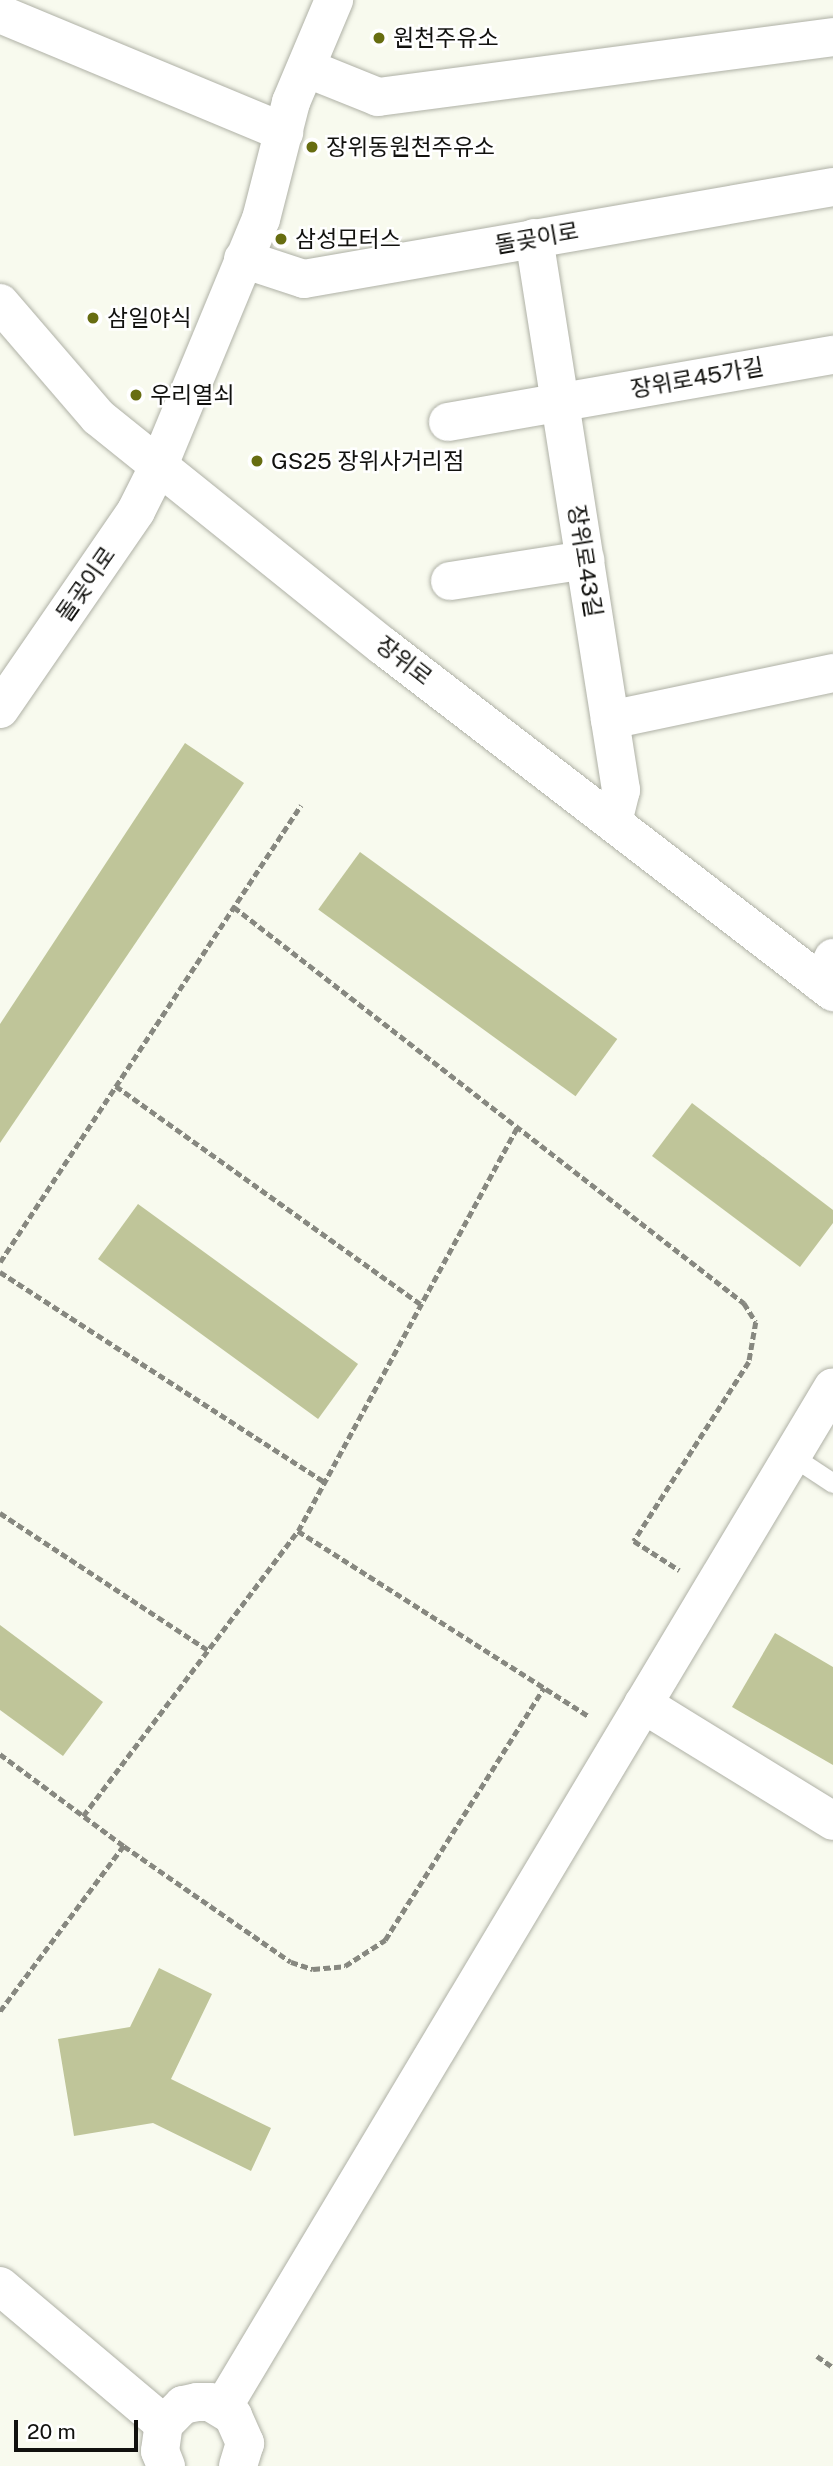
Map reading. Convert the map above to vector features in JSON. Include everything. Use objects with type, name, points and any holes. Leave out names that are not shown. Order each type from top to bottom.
[{"type":"street","name":"돌곶이로","points":[[0,709],[136,511],[159,465],[243,259],[306,68],[334,0]]},
{"type":"street","points":[[0,14],[284,132]]},
{"type":"street","points":[[306,68],[378,97],[833,37]]},
{"type":"street","name":"돌곶이로","points":[[243,259],[304,279],[833,187]]},
{"type":"street","name":"장위로43길","points":[[534,238],[621,790],[613,822]]},
{"type":"street","name":"장위로","points":[[0,303],[98,417],[613,822],[829,978]]},
{"type":"street","name":"장위로45가길","points":[[561,402],[833,355]]},
{"type":"street","points":[[448,422],[561,402]]},
{"type":"street","points":[[450,580],[585,560]]},
{"type":"street","points":[[610,720],[833,673]]},
{"type":"street","points":[[223,2407],[833,1387]]},
{"type":"street","points":[[643,1704],[833,1821]]},
{"type":"street","points":[[0,2286],[164,2424]]},
{"type":"street","points":[[166,2466],[160,2451],[164,2424],[183,2406],[197,2402],[223,2407],[241,2428],[245,2443],[238,2466]]},
{"type":"lane","points":[[792,1455],[833,1483]]},
{"type":"path","points":[[0,1262],[301,805]]},
{"type":"path","points":[[234,907],[744,1303],[756,1322],[749,1362],[634,1541],[711,1591]]},
{"type":"path","points":[[116,1086],[421,1304]]},
{"type":"path","points":[[83,1816],[298,1531],[517,1127]]},
{"type":"path","points":[[0,1272],[325,1482]]},
{"type":"path","points":[[0,1513],[208,1650]]},
{"type":"path","points":[[298,1531],[623,1738]]},
{"type":"path","points":[[0,1754],[124,1846],[290,1962],[313,1969],[345,1966],[385,1940],[544,1688]]},
{"type":"path","points":[[0,2012],[124,1846]]},
{"type":"path","points":[[817,2356],[833,2367]]},
{"type":"building","points":[[185,743],[244,783],[0,1143],[0,1024]]},
{"type":"building","points":[[360,852],[617,1039],[576,1096],[318,909]]},
{"type":"building","points":[[692,1103],[833,1210],[833,1223],[800,1267],[652,1156]]},
{"type":"building","points":[[138,1204],[358,1364],[318,1419],[98,1259]]},
{"type":"building","points":[[0,1625],[103,1702],[63,1756],[0,1710]]},
{"type":"building","points":[[775,1633],[833,1667],[833,1765],[732,1707]]},
{"type":"building","points":[[159,1968],[212,1994],[171,2079],[271,2128],[251,2171],[153,2123],[74,2136],[58,2039],[130,2027]]},
{"type":"place","name":"원천주유소","points":[[379,38]]},
{"type":"place","name":"장위동원천주유소","points":[[312,147]]},
{"type":"place","name":"삼성모터스","points":[[281,239]]},
{"type":"place","name":"삼일야식","points":[[93,318]]},
{"type":"place","name":"우리열쇠","points":[[136,395]]},
{"type":"place","name":"GS25 장위사거리점","points":[[257,461]]}]
